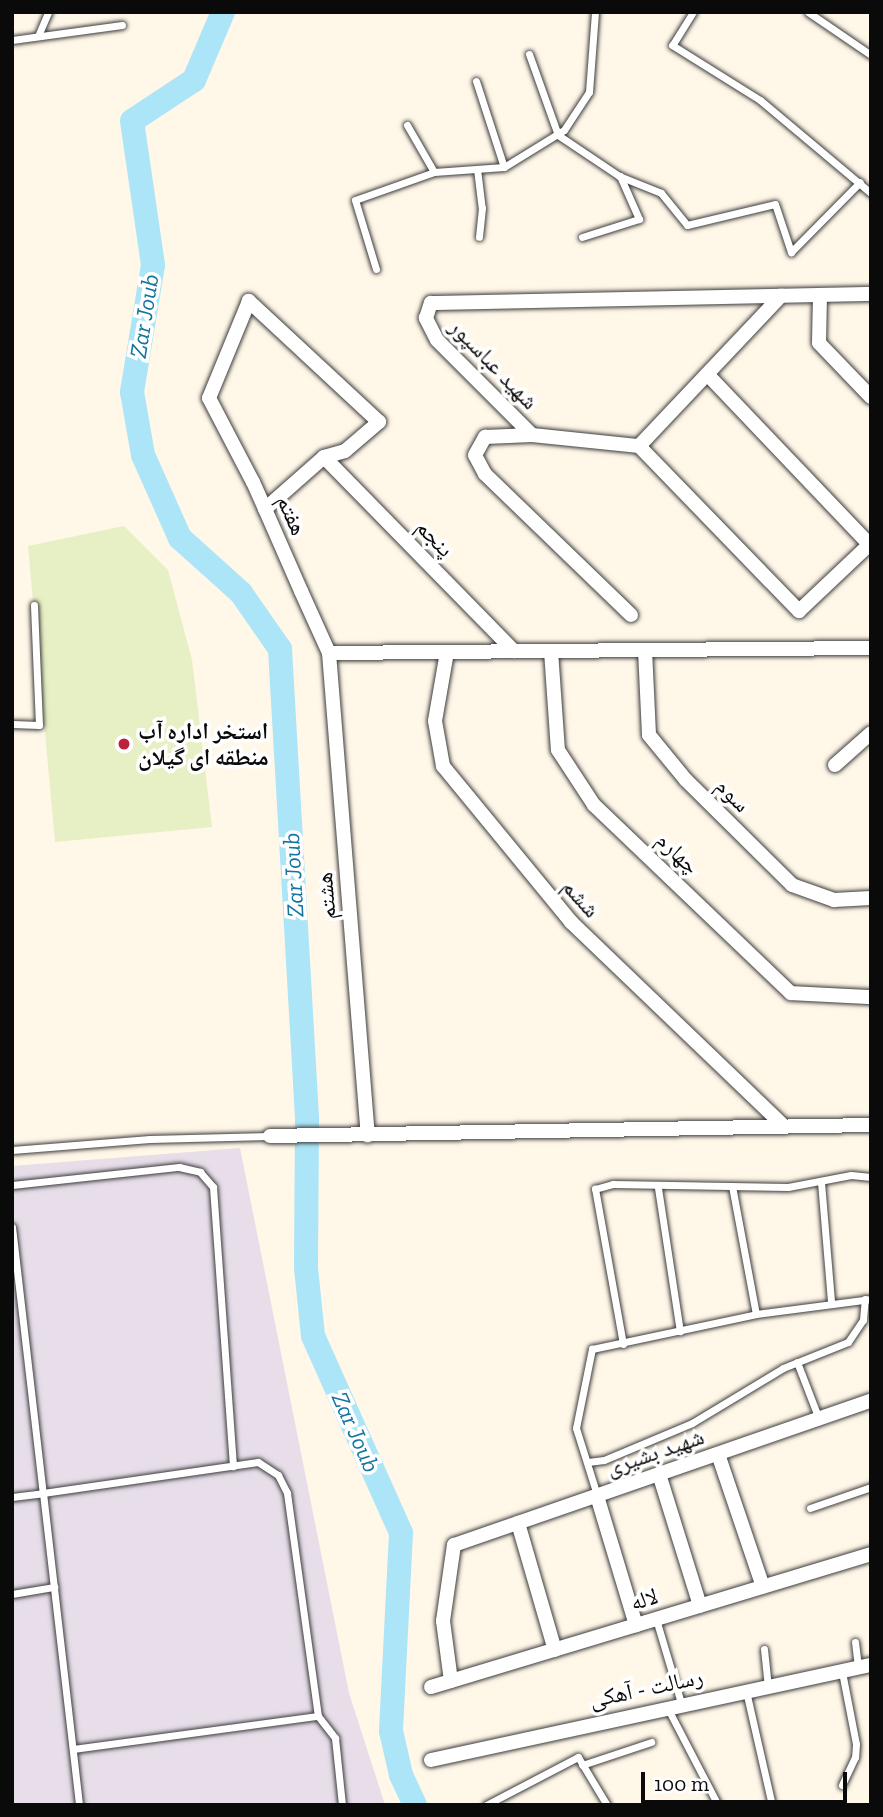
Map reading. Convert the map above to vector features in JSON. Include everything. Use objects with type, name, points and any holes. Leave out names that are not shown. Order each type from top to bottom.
[{"type":"street","name":"شهید عباسپور","points":[[532,435],[437,340],[426,318],[431,303],[871,294]]},
{"type":"street","points":[[820,295],[819,343],[871,397]]},
{"type":"street","points":[[639,446],[781,296]]},
{"type":"street","name":"هفتم","points":[[324,457],[345,451],[379,422],[249,301],[209,398],[265,509],[328,653]]},
{"type":"street","points":[[532,435],[639,446],[800,611],[870,543],[707,374]]},
{"type":"street","name":"شهید عباسپور","points":[[532,435],[485,437],[475,455],[478,466],[631,615]]},
{"type":"street","points":[[265,509],[324,457]]},
{"type":"street","name":"پنجم","points":[[324,457],[514,652]]},
{"type":"street","points":[[328,653],[871,648]]},
{"type":"street","name":"سوم","points":[[645,650],[649,734],[686,780],[792,886],[834,900],[871,898]]},
{"type":"street","name":"چهارم","points":[[551,651],[558,750],[594,805],[791,993],[871,997]]},
{"type":"street","name":"ششم","points":[[447,652],[435,721],[443,766],[571,922],[784,1126]]},
{"type":"street","name":"هشتم","points":[[328,653],[363,1135]]},
{"type":"street","points":[[835,765],[871,733]]},
{"type":"street","points":[[270,1136],[871,1125]]},
{"type":"street","name":"شهید بشیری","points":[[451,1681],[443,1621],[454,1545],[871,1401]]},
{"type":"street","points":[[718,1454],[763,1587]]},
{"type":"street","points":[[659,1474],[699,1606]]},
{"type":"street","points":[[597,1496],[636,1625]]},
{"type":"street","points":[[518,1523],[555,1650]]},
{"type":"street","name":"لاله","points":[[431,1687],[871,1554]]},
{"type":"street","name":"رسالت - آهکی","points":[[431,1760],[666,1706],[865,1666]]},
{"type":"lane","points":[[38,36],[48,12]]},
{"type":"lane","points":[[376,269],[355,200],[433,172],[505,167],[558,135],[589,92],[595,12]]},
{"type":"lane","points":[[693,12],[672,45],[760,100],[871,193]]},
{"type":"lane","points":[[808,12],[871,55]]},
{"type":"lane","points":[[12,40],[122,25]]},
{"type":"lane","points":[[530,54],[558,135],[619,176],[661,193],[687,225],[775,204],[791,252],[859,182]]},
{"type":"lane","points":[[476,81],[505,167]]},
{"type":"lane","points":[[407,125],[433,172]]},
{"type":"lane","points":[[477,170],[482,208],[479,237]]},
{"type":"lane","points":[[582,237],[639,219],[619,176]]},
{"type":"lane","points":[[12,724],[39,725],[34,605]]},
{"type":"lane","points":[[12,1150],[150,1139],[270,1136]]},
{"type":"lane","points":[[12,1185],[179,1167],[200,1172],[213,1187],[233,1466]]},
{"type":"lane","points":[[623,1344],[595,1189],[612,1184],[657,1188],[732,1186],[821,1182],[851,1175],[871,1177]]},
{"type":"lane","points":[[821,1182],[831,1301]]},
{"type":"lane","points":[[732,1186],[756,1314]]},
{"type":"lane","points":[[657,1188],[680,1331]]},
{"type":"lane","points":[[12,1227],[79,1805]]},
{"type":"lane","points":[[588,1462],[604,1460],[692,1423],[797,1362],[848,1342],[863,1320],[868,1299],[831,1301],[756,1314],[592,1349],[576,1428],[597,1496]]},
{"type":"lane","points":[[797,1362],[819,1419]]},
{"type":"lane","points":[[12,1497],[258,1462],[278,1475],[287,1493],[318,1716],[335,1738],[342,1805]]},
{"type":"lane","points":[[810,1508],[871,1487]]},
{"type":"lane","points":[[12,1594],[54,1587]]},
{"type":"lane","points":[[656,1619],[681,1703]]},
{"type":"lane","points":[[855,1642],[865,1666]]},
{"type":"lane","points":[[764,1650],[768,1686]]},
{"type":"lane","points":[[842,1671],[856,1744],[856,1757],[842,1785]]},
{"type":"lane","points":[[746,1690],[772,1805]]},
{"type":"lane","points":[[666,1706],[718,1805]]},
{"type":"lane","points":[[73,1749],[318,1716]]},
{"type":"lane","points":[[582,1765],[651,1742]]},
{"type":"lane","points":[[488,1804],[578,1757],[607,1805]]},
{"type":"shaded area","points":[[240,1148],[349,1693],[385,1805],[12,1805],[12,1166]]},
{"type":"green space","name":"استخر اداره آب منطقه ای گیلان","points":[[124,526],[168,570],[192,660],[212,827],[55,842],[28,546]]},
{"type":"waterway","name":"Zar Joub","points":[[223,12],[194,80],[132,121],[153,265],[132,392],[143,455],[180,538],[241,593],[280,649],[307,1120],[306,1268],[313,1336],[401,1533],[391,1731],[401,1775],[415,1805]]},
{"type":"place","name":"استخر اداره آب منطقه ای گیلان","points":[[124,744]]}]
